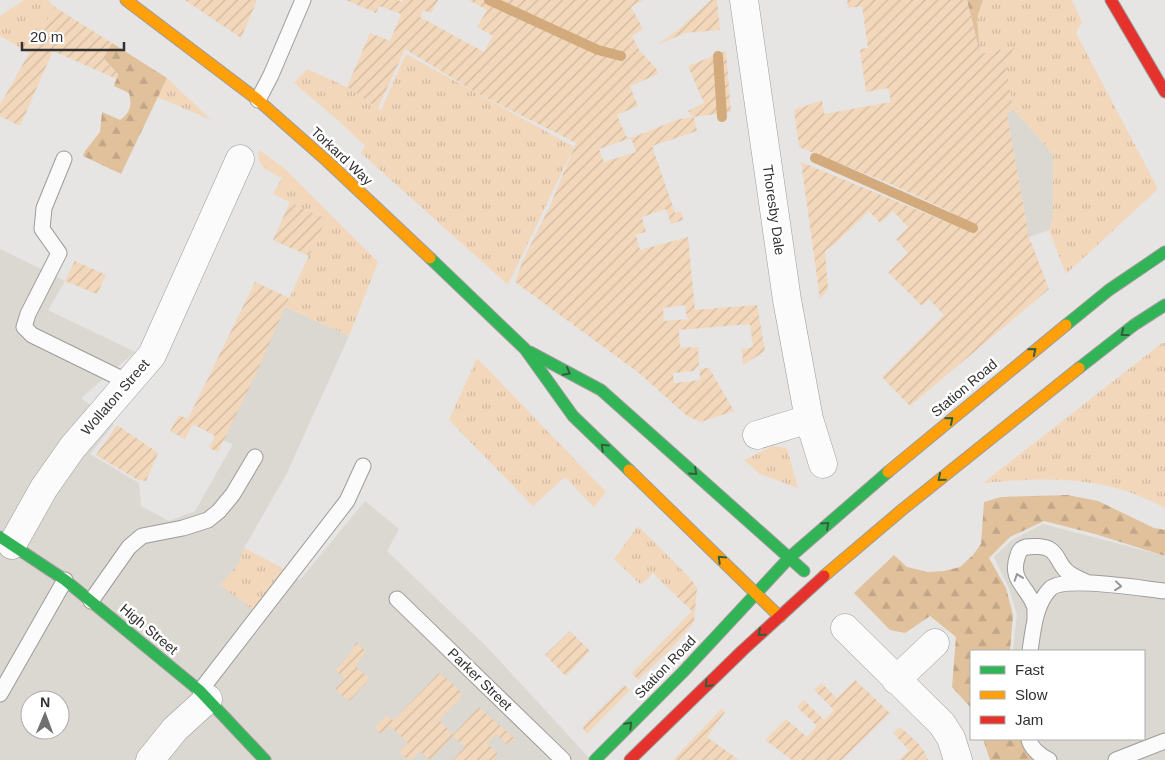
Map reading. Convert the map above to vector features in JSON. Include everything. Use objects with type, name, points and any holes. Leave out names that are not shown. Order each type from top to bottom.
[{"type":"street","name":"Torkard Way","points":[[126,0],[258,100],[327,161],[524,349]]},
{"type":"street","name":"Thoresby Dale","points":[[744,0],[787,300],[809,419],[823,464]]},
{"type":"street","points":[[1111,0],[1165,92]]},
{"type":"street","name":"Wollaton Street","points":[[6,541],[72,448],[152,355],[240,159]]},
{"type":"street","name":"Station Road","points":[[595,760],[682,672],[790,557],[866,490],[995,382],[1109,290],[1165,252]]},
{"type":"street","points":[[630,760],[742,650],[816,583],[903,509],[1134,325],[1165,305]]},
{"type":"street","points":[[524,349],[601,390],[790,557],[816,583]]},
{"type":"street","points":[[524,349],[573,416],[780,617]]},
{"type":"street","points":[[757,435],[809,419]]},
{"type":"street","name":"High Street","points":[[6,541],[66,580],[204,695],[265,760]]},
{"type":"street","points":[[845,628],[942,724],[950,738],[958,760]]},
{"type":"street","points":[[896,680],[935,643]]},
{"type":"street","points":[[150,760],[204,695]]},
{"type":"lane","points":[[258,100],[303,0]]},
{"type":"lane","points":[[64,159],[44,208],[42,229],[59,253],[28,314],[24,327],[32,334],[128,382]]},
{"type":"lane","points":[[91,601],[129,547],[142,536],[183,528],[208,520],[219,511],[233,494],[254,456]]},
{"type":"lane","points":[[204,695],[347,501],[363,466]]},
{"type":"lane","points":[[1035,621],[1035,608],[1017,580],[1015,573],[1014,563],[1019,551],[1025,547],[1049,549],[1059,558],[1063,567],[1071,575],[1087,583]]},
{"type":"lane","points":[[0,694],[66,580]]},
{"type":"lane","points":[[1030,650],[1041,600],[1051,588],[1066,583],[1087,583],[1165,591]]},
{"type":"lane","name":"Parker Street","points":[[397,599],[563,760]]},
{"type":"lane","points":[[1029,740],[1030,744],[1049,760]]},
{"type":"lane","points":[[1116,760],[1165,741]]},
{"type":"shaded area","points":[[1013,109],[1053,154],[1053,218],[1049,230],[1029,237],[1007,114]]},
{"type":"shaded area","points":[[0,249],[65,281],[48,310],[135,352],[81,398],[114,424],[90,454],[139,483],[141,506],[169,521],[195,511],[233,444],[222,440],[285,307],[349,336],[286,475],[244,548],[300,580],[365,501],[399,529],[387,551],[487,647],[591,760],[0,760]]},
{"type":"shaded area","points":[[1043,524],[1165,556],[1165,760],[1008,760],[1008,740],[1145,740],[1145,650],[1013,650],[1017,614],[1008,586],[994,557],[1012,540]]},
{"type":"green space","points":[[24,0],[48,0],[55,7],[29,53],[0,36],[0,16]]},
{"type":"green space","points":[[185,0],[257,0],[241,38]]},
{"type":"green space","points":[[346,0],[397,0],[403,2],[403,0],[438,0],[431,13],[423,10],[420,17],[484,52],[493,36],[477,27],[487,10],[469,0],[643,0],[631,7],[643,29],[632,36],[640,51],[656,68],[658,74],[630,86],[638,106],[617,115],[626,136],[631,138],[679,119],[693,117],[688,111],[704,103],[688,66],[726,51],[731,112],[694,117],[697,131],[652,146],[675,213],[681,211],[683,220],[671,224],[666,209],[642,217],[646,232],[633,235],[636,235],[640,250],[688,237],[695,310],[757,305],[765,351],[743,365],[742,349],[753,347],[750,324],[679,330],[680,348],[698,347],[699,364],[694,371],[673,373],[674,383],[701,380],[699,369],[709,368],[734,411],[701,422],[687,416],[639,373],[515,282],[523,260],[549,208],[576,143],[475,92],[405,49],[378,108],[347,87],[370,33],[390,41],[401,14],[379,6],[376,13]],"holes":[[[631,138],[636,152],[604,162],[599,149]],[[685,305],[687,318],[691,319],[664,321],[663,308]]]},
{"type":"green space","points":[[711,0],[717,0],[720,30],[685,33],[657,45],[679,29]]},
{"type":"green space","points":[[847,0],[967,0],[980,54],[1014,47],[1006,65],[1013,109],[1007,114],[1029,237],[1049,289],[910,406],[882,377],[944,315],[929,299],[922,306],[888,272],[908,253],[896,239],[908,227],[893,211],[880,223],[869,211],[835,244],[825,251],[828,289],[820,299],[801,162],[944,221],[953,213],[893,185],[799,147],[794,110],[822,100],[824,114],[891,102],[888,88],[866,92],[860,49],[868,48],[862,6],[848,8]]},
{"type":"green space","points":[[967,0],[983,0],[977,18],[980,54]]},
{"type":"green space","points":[[983,0],[1072,0],[1082,22],[1076,33],[1158,189],[1066,274],[1049,230],[1053,218],[1053,154],[1013,109],[1006,65],[1013,47],[980,54],[977,18]]},
{"type":"green space","points":[[55,7],[112,43],[103,58],[118,74],[117,79],[53,51],[20,126],[0,116],[0,105]]},
{"type":"green space","points":[[112,43],[167,78],[121,174],[83,156],[100,132],[102,112],[120,120],[130,108],[129,93],[114,86],[118,74],[103,58]]},
{"type":"green space","points":[[406,54],[574,147],[508,285],[361,153],[365,146],[294,83],[307,69],[347,87],[381,110]]},
{"type":"green space","points":[[167,78],[211,120],[157,97]]},
{"type":"green space","points":[[259,150],[284,168],[378,262],[349,336],[285,307],[326,219],[273,194],[282,178],[261,165],[258,156]]},
{"type":"green space","points":[[290,202],[326,219],[309,256],[273,240]]},
{"type":"green space","points":[[75,261],[106,275],[97,294],[65,281]]},
{"type":"green space","points":[[255,282],[289,298],[256,374],[218,452],[209,448],[215,436],[193,424],[185,439],[170,431],[179,415],[188,419]]},
{"type":"green space","points":[[1162,343],[1165,343],[1165,508],[1121,489],[1098,484],[1053,480],[983,483]]},
{"type":"green space","points":[[477,358],[606,492],[594,507],[565,477],[533,506],[449,420]]},
{"type":"green space","points":[[117,425],[158,453],[146,481],[138,480],[96,455]]},
{"type":"green space","points":[[773,446],[787,448],[798,488],[760,474],[744,460]]},
{"type":"green space","points":[[1068,495],[1098,501],[1154,528],[1165,530],[1165,556],[1095,534],[1044,521],[1010,537],[989,558],[1006,588],[1013,615],[1010,650],[970,650],[970,707],[952,687],[956,637],[930,616],[905,633],[890,630],[854,593],[894,555],[907,567],[928,572],[960,567],[973,555],[981,544],[984,502],[1001,497]]},
{"type":"green space","points":[[638,526],[690,578],[674,594],[653,573],[641,585],[614,559]]},
{"type":"green space","points":[[244,548],[288,571],[256,612],[220,585],[238,565]]},
{"type":"green space","points":[[690,578],[697,588],[694,622],[674,646],[638,680],[632,673],[692,611],[674,594]]},
{"type":"green space","points":[[570,631],[590,651],[566,676],[545,655]]},
{"type":"green space","points":[[357,642],[366,652],[355,666],[370,679],[349,701],[335,689],[345,679],[336,670],[348,657]]},
{"type":"green space","points":[[439,673],[463,695],[439,720],[453,735],[479,707],[515,739],[508,745],[497,734],[487,743],[498,754],[494,760],[453,760],[465,747],[453,736],[430,760],[420,751],[411,760],[408,760],[399,752],[408,743],[390,726],[381,734],[374,728],[387,715],[393,721]]},
{"type":"green space","points":[[855,680],[890,713],[842,760],[792,760],[765,740],[786,719],[807,737],[817,726],[797,707],[804,700],[824,720],[834,710],[814,690],[821,683],[837,698]]},
{"type":"green space","points":[[624,685],[630,690],[587,734],[582,727]]},
{"type":"green space","points":[[721,709],[725,712],[707,737],[739,760],[673,760]]},
{"type":"green space","points":[[900,727],[920,746],[928,760],[899,760],[909,750],[893,733]]},
{"type":"green space","points":[[983,740],[1024,740],[1034,760],[990,760]]},
{"type":"waterway","points":[[489,0],[598,50],[621,56]]},
{"type":"waterway","points":[[718,56],[722,117]]},
{"type":"waterway","points":[[815,158],[973,228]]},
{"type":"traffic: fast","points":[[1066,325],[1109,290],[1165,252]]},
{"type":"traffic: fast","points":[[430,258],[525,349],[573,416],[629,470]]},
{"type":"traffic: fast","points":[[1079,368],[1134,325],[1165,305]]},
{"type":"traffic: fast","points":[[530,352],[601,390],[804,571]]},
{"type":"traffic: fast","points":[[595,760],[683,672],[790,557],[888,472]]},
{"type":"traffic: fast","points":[[0,537],[65,580],[200,691],[265,760]]},
{"type":"traffic: slow","points":[[126,0],[258,100],[327,161],[430,258]]},
{"type":"traffic: slow","points":[[888,472],[1066,325]]},
{"type":"traffic: slow","points":[[824,576],[903,509],[1079,368]]},
{"type":"traffic: slow","points":[[629,470],[780,617]]},
{"type":"traffic: jam","points":[[1111,0],[1165,92]]},
{"type":"traffic: jam","points":[[630,760],[743,650],[824,576]]}]
